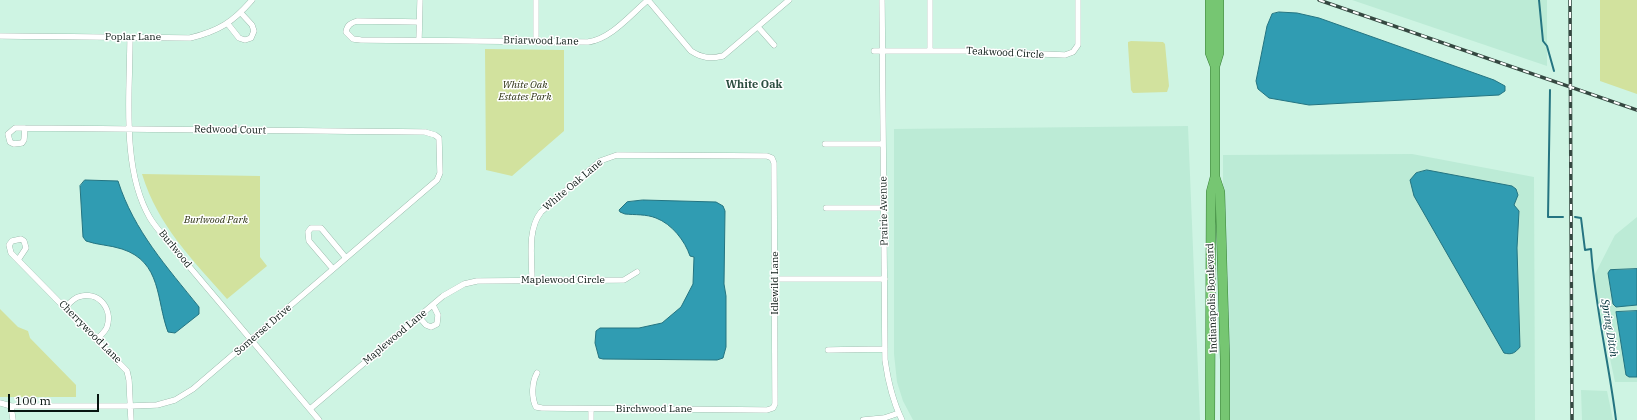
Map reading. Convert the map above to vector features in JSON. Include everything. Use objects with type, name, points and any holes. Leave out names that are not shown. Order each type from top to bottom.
[{"type":"highway","name":"Indianapolis Boulevard","points":[[1210,0],[1210,53],[1215,66]]},
{"type":"highway","name":"Indianapolis Boulevard","points":[[1210,420],[1211,192],[1215,177],[1215,66],[1219,53],[1219,0]]},
{"type":"highway","name":"Indianapolis Boulevard","points":[[1215,177],[1220,192],[1225,360],[1225,420]]},
{"type":"street","name":"Poplar Lane","points":[[0,36],[190,38],[208,34],[228,24],[241,13],[252,0]]},
{"type":"street","points":[[419,40],[420,0]]},
{"type":"street","points":[[536,0],[536,41]]},
{"type":"street","points":[[648,0],[691,51],[700,57],[712,59],[723,56],[789,0]]},
{"type":"street","name":"Briarwood Lane","points":[[419,22],[357,21],[351,23],[346,32],[353,39],[596,41],[606,36],[648,0]]},
{"type":"street","name":"Prairie Avenue","points":[[882,0],[885,349],[888,383],[902,420]]},
{"type":"street","points":[[930,0],[930,51]]},
{"type":"street","name":"Teakwood Circle","points":[[874,52],[974,51],[1065,55],[1073,52],[1078,45],[1078,0]]},
{"type":"street","points":[[228,24],[239,38],[245,40],[251,38],[254,31],[252,25],[241,13]]},
{"type":"street","points":[[758,27],[774,45]]},
{"type":"street","name":"Burlwood","points":[[130,37],[130,129],[134,178],[150,218],[250,341],[319,420]]},
{"type":"street","name":"Redwood Court","points":[[25,128],[425,132],[436,135]]},
{"type":"street","name":"Somerset Drive","points":[[0,408],[12,406],[157,405],[175,400],[193,389],[437,180],[440,173],[440,144],[436,135]]},
{"type":"street","points":[[825,144],[883,144]]},
{"type":"street","name":"White Oak Lane","points":[[532,280],[532,231],[535,220],[541,212],[600,161],[617,155],[767,156],[772,158]]},
{"type":"street","name":"Idlewild Lane","points":[[772,158],[774,163],[775,279],[775,404],[773,408]]},
{"type":"street","points":[[826,208],[884,208]]},
{"type":"street","points":[[333,269],[309,241],[308,232],[311,228],[321,228],[346,258]]},
{"type":"street","name":"Cherrywood Lane","points":[[18,260],[127,371],[129,380],[131,420]]},
{"type":"street","name":"Maplewood Circle","points":[[488,280],[624,280],[637,272]]},
{"type":"street","points":[[775,279],[885,279]]},
{"type":"street","name":"Maplewood Lane","points":[[310,409],[454,289],[464,284],[488,280]]},
{"type":"street","points":[[65,307],[76,298],[88,295],[99,298],[107,307],[109,318],[107,329],[97,339]]},
{"type":"street","points":[[419,317],[426,325],[430,327],[437,324],[438,315],[433,305]]},
{"type":"street","points":[[828,350],[885,349]]},
{"type":"street","name":"Birchwood Lane","points":[[537,373],[533,380],[533,402],[536,407],[542,408],[767,410],[773,408]]},
{"type":"street","name":"Somerset Drive","points":[[0,403],[12,406]]},
{"type":"street","points":[[12,406],[13,420]]},
{"type":"street","points":[[591,409],[591,420]]},
{"type":"street","points":[[863,420],[884,418],[899,413]]},
{"type":"shaded area","points":[[1352,0],[1547,0],[1547,66]]},
{"type":"shaded area","points":[[1188,126],[1200,420],[913,420],[903,401],[897,382],[894,354],[894,129]]},
{"type":"shaded area","points":[[1412,154],[1534,177],[1535,420],[1229,420],[1228,272],[1223,189],[1223,155]]},
{"type":"shaded area","points":[[1637,217],[1637,382],[1615,382],[1593,278],[1615,235]]},
{"type":"shaded area","points":[[1581,390],[1607,391],[1613,420],[1582,420]]},
{"type":"green space","points":[[1600,0],[1637,0],[1637,94],[1600,81]]},
{"type":"green space","points":[[1128,42],[1163,42],[1165,44],[1169,86],[1167,92],[1133,93],[1131,90],[1128,45]]},
{"type":"green space","name":"White Oak Estates Park","points":[[485,49],[564,50],[564,131],[512,176],[486,170]]},
{"type":"green space","name":"Burlwood Park","points":[[142,174],[260,176],[260,257],[267,266],[227,299],[177,241],[157,210]]},
{"type":"green space","points":[[0,309],[18,327],[28,331],[30,338],[76,385],[76,397],[0,397]]},
{"type":"water","points":[[1279,12],[1297,13],[1319,18],[1494,80],[1505,86],[1505,91],[1499,95],[1309,105],[1269,98],[1258,89],[1256,81],[1267,26],[1272,14]]},
{"type":"water","points":[[1427,170],[1512,186],[1516,189],[1518,195],[1514,205],[1519,211],[1517,248],[1520,347],[1513,353],[1504,353],[1414,196],[1410,180],[1416,173]]},
{"type":"water","points":[[85,180],[118,181],[133,216],[152,248],[199,307],[199,314],[175,333],[168,332],[156,283],[144,263],[135,255],[122,249],[86,241],[83,237],[80,186]]},
{"type":"water","points":[[643,200],[716,202],[723,206],[725,211],[724,284],[726,296],[726,347],[723,358],[717,360],[599,358],[595,343],[596,331],[600,328],[639,328],[662,323],[681,307],[693,284],[694,257],[690,256],[681,239],[667,224],[656,218],[644,215],[625,214],[619,210],[627,202]]},
{"type":"water","points":[[1637,269],[1637,305],[1616,307],[1613,304],[1608,273],[1610,270]]},
{"type":"water","points":[[1637,311],[1637,377],[1629,377],[1626,375],[1616,312]]},
{"type":"waterway","points":[[1539,0],[1543,41],[1547,46],[1554,71]]},
{"type":"waterway","name":"Spring Ditch","points":[[1550,90],[1548,217],[1563,217]]},
{"type":"waterway","name":"Spring Ditch","points":[[1575,217],[1581,218],[1585,250],[1591,249],[1599,314],[1616,420]]},
{"type":"railway","points":[[1319,0],[1637,110]]},
{"type":"railway","points":[[1570,0],[1572,420]]},
{"type":"district","name":"White Oak","points":[[754,85]]}]
